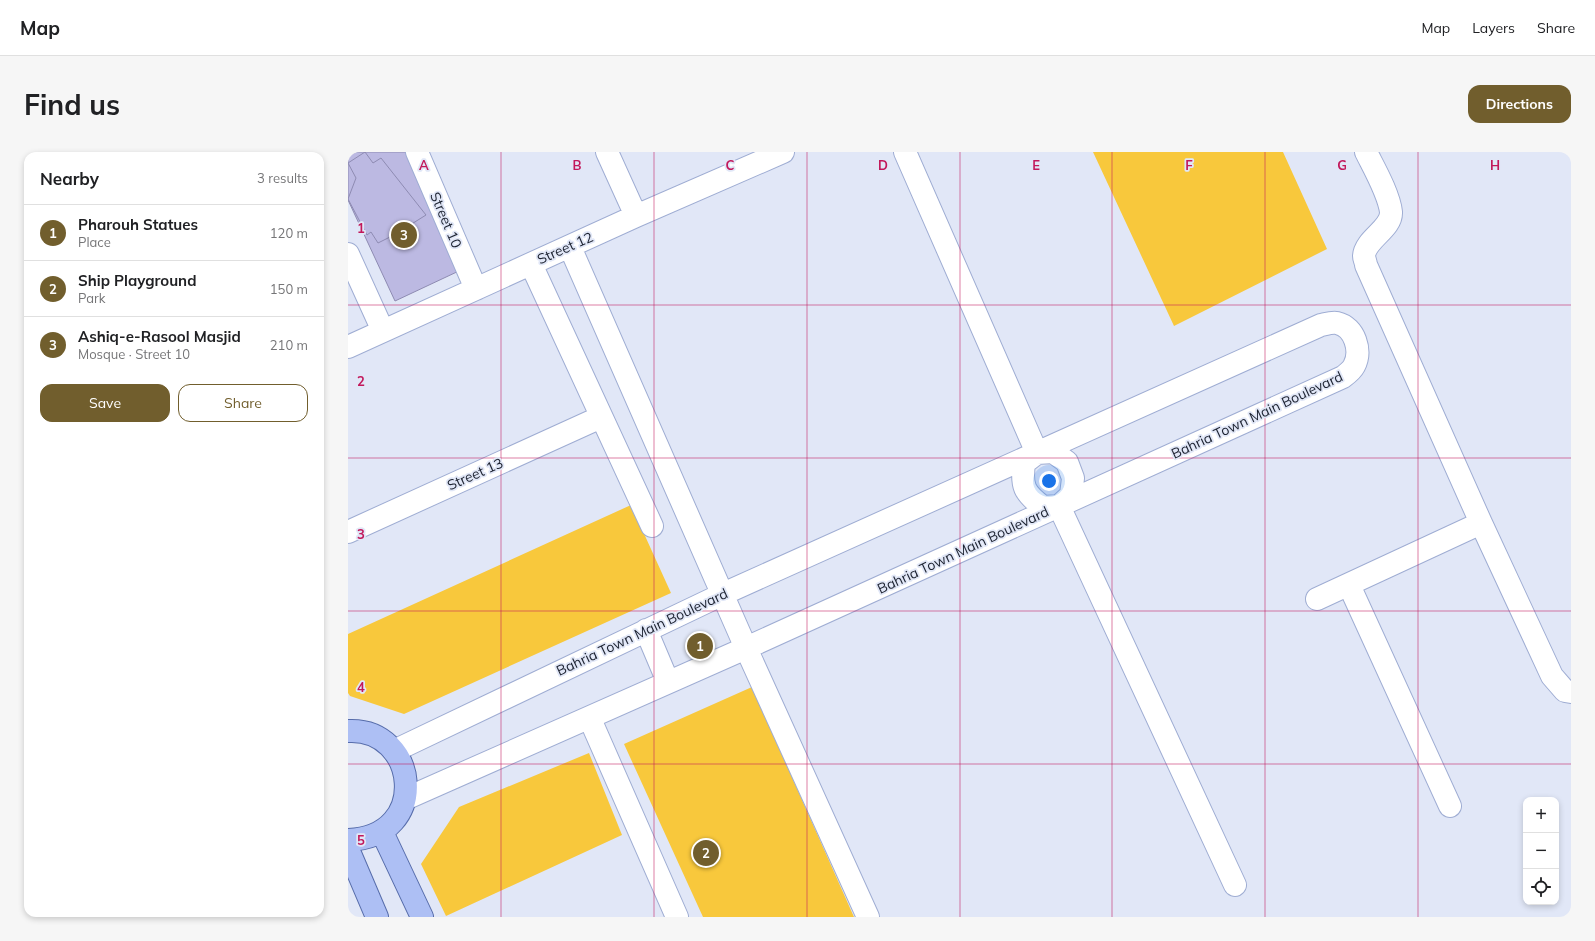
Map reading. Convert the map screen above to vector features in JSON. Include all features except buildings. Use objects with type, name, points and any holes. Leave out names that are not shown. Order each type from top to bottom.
[{"type":"main road","points":[[349,730],[367,733],[382,740],[394,751],[403,766],[407,782],[405,799],[400,812],[393,823],[382,832],[364,840],[349,853],[377,917]]},
{"type":"main road","points":[[382,832],[422,917]]},
{"type":"street","name":"Street 10","points":[[417,152],[476,289]]},
{"type":"street","points":[[607,152],[636,216]]},
{"type":"street","name":"Street 12","points":[[348,348],[636,216],[783,152]]},
{"type":"street","points":[[904,152],[1037,453]]},
{"type":"street","points":[[1366,152],[1389,203],[1391,214],[1387,223],[1367,248],[1364,255],[1366,265],[1481,523],[1552,676],[1565,691],[1571,692]]},
{"type":"street","points":[[570,247],[746,648],[868,917]]},
{"type":"street","points":[[348,254],[383,331]]},
{"type":"street","points":[[531,264],[652,526]]},
{"type":"street","name":"Bahria Town Main Boulevard","points":[[394,751],[723,594],[1321,325],[1336,323],[1347,328],[1356,340],[1358,355],[1354,367],[1343,377],[668,682],[590,719],[405,799]]},
{"type":"street","name":"Street 13","points":[[348,532],[601,417]]},
{"type":"street","points":[[1053,452],[1066,462],[1073,478],[1071,495],[1059,506],[1042,507],[1029,496],[1022,481],[1024,464],[1037,453],[1053,452]]},
{"type":"street","points":[[1059,506],[1235,885]]},
{"type":"street","points":[[1317,599],[1481,523]]},
{"type":"street","points":[[1349,584],[1450,806]]},
{"type":"street","points":[[646,630],[668,682]]},
{"type":"street","points":[[590,719],[677,917]]},
{"type":"shaded area","points":[[1093,152],[1283,152],[1327,249],[1174,326]]},
{"type":"shaded area","points":[[631,505],[671,593],[404,714],[350,696],[348,693],[348,634]]},
{"type":"shaded area","points":[[752,687],[854,917],[703,917],[624,744]]},
{"type":"shaded area","points":[[589,753],[622,835],[446,916],[421,864],[459,807]]},
{"type":"place","name":"Ashiq-e-Rasool Masjid","points":[[404,235]]},
{"type":"place","name":"Pharouh Statues","points":[[700,646]]},
{"type":"place","name":"Ship Playground","points":[[706,853]]}]
